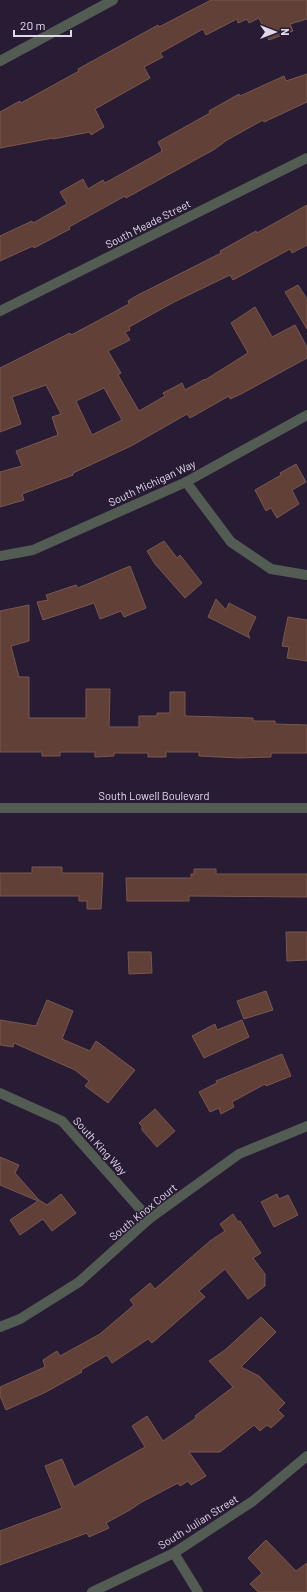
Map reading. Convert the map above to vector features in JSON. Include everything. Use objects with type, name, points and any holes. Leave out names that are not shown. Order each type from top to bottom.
[{"type":"street","points":[[0,61],[113,0]]},
{"type":"street","name":"South Meade Street","points":[[0,311],[307,158]]},
{"type":"street","name":"South Michigan Way","points":[[0,556],[33,550],[186,482],[307,415]]},
{"type":"street","points":[[186,482],[231,542],[271,570],[307,575]]},
{"type":"street","name":"South Lowell Boulevard","points":[[0,808],[307,808]]},
{"type":"street","name":"South King Way","points":[[0,1093],[62,1121],[149,1219]]},
{"type":"street","name":"South Knox Court","points":[[0,1327],[20,1319],[79,1282],[149,1219],[239,1154],[307,1126]]},
{"type":"street","name":"South Julian Street","points":[[92,1592],[174,1553],[253,1501],[307,1456]]},
{"type":"street","points":[[174,1553],[198,1592]]},
{"type":"building","points":[[211,0],[307,0],[307,19],[290,24],[293,31],[269,40],[259,18],[249,23],[247,19],[238,23],[237,19],[206,35],[203,29],[160,53],[163,57],[144,67],[150,78],[95,109],[104,127],[91,135],[90,132],[0,148],[0,112],[20,101],[21,103],[79,71],[78,69],[158,25],[159,27]]},
{"type":"building","points":[[307,74],[307,102],[264,122],[263,120],[227,140],[215,149],[126,198],[125,196],[69,227],[70,229],[34,248],[33,246],[0,261],[0,236],[32,221],[33,223],[67,204],[60,192],[83,179],[88,189],[103,180],[105,183],[161,152],[162,150],[158,142],[210,113],[209,111],[239,94],[240,96],[284,76],[286,81]]},
{"type":"building","points":[[307,205],[307,245],[292,253],[290,249],[233,280],[230,275],[174,302],[129,327],[130,330],[125,332],[130,340],[108,351],[121,373],[118,375],[139,411],[165,396],[163,393],[182,383],[185,390],[205,380],[248,353],[231,323],[255,307],[272,337],[295,325],[307,347],[307,358],[241,394],[230,399],[229,396],[190,418],[187,414],[131,446],[73,473],[73,475],[22,494],[24,500],[0,507],[0,472],[22,466],[16,451],[58,435],[52,417],[61,414],[46,385],[12,397],[21,424],[0,432],[0,368],[70,333],[71,335],[129,304],[128,301],[136,296],[221,253],[220,251],[256,231],[257,233]],"holes":[[[104,388],[122,420],[92,435],[76,401]]]},
{"type":"building","points":[[298,285],[307,299],[307,329],[285,292]]},
{"type":"building","points":[[296,464],[306,482],[292,490],[299,504],[277,518],[271,508],[266,511],[255,490],[281,475],[280,473]]},
{"type":"building","points":[[164,541],[177,558],[180,555],[202,583],[185,598],[155,564],[147,551]]},
{"type":"building","points":[[130,566],[146,608],[124,617],[121,611],[100,619],[94,603],[43,620],[37,602],[48,600],[46,595],[76,585],[78,588]]},
{"type":"building","points":[[216,599],[226,610],[229,603],[256,617],[248,634],[250,638],[208,617]]},
{"type":"building","points":[[29,605],[29,641],[11,646],[19,677],[29,677],[29,718],[86,718],[86,689],[110,689],[109,727],[139,727],[139,716],[157,716],[157,713],[170,713],[170,692],[185,692],[185,716],[253,718],[253,721],[275,721],[275,724],[307,725],[307,753],[271,753],[271,757],[239,758],[199,756],[199,752],[166,752],[166,757],[148,757],[148,753],[114,753],[114,756],[95,757],[95,752],[60,752],[60,756],[42,756],[42,752],[0,752],[0,611]]},
{"type":"building","points":[[288,617],[307,620],[307,661],[287,658],[289,647],[282,646]]},
{"type":"building","points":[[32,867],[62,867],[62,873],[103,873],[101,909],[87,909],[87,901],[79,901],[79,896],[0,896],[0,873],[32,873]]},
{"type":"building","points":[[194,869],[216,869],[216,874],[307,874],[307,897],[189,896],[189,901],[127,901],[126,878],[191,878],[191,874],[194,874]]},
{"type":"building","points":[[286,932],[307,932],[307,960],[287,961]]},
{"type":"building","points":[[128,952],[151,952],[152,973],[129,974]]},
{"type":"building","points":[[266,991],[273,1010],[244,1019],[237,1001]]},
{"type":"building","points":[[47,1000],[73,1011],[62,1039],[90,1051],[96,1041],[135,1070],[108,1103],[85,1086],[89,1081],[75,1070],[14,1043],[13,1047],[0,1045],[0,1020],[36,1026]]},
{"type":"building","points":[[242,1020],[249,1037],[204,1058],[192,1036],[215,1024],[217,1030]]},
{"type":"building","points":[[282,1054],[291,1076],[266,1086],[265,1084],[232,1102],[234,1107],[221,1114],[219,1108],[210,1112],[199,1092],[217,1083],[216,1081]]},
{"type":"building","points":[[155,1109],[175,1131],[157,1147],[142,1130],[142,1126],[139,1123]]},
{"type":"building","points":[[0,1157],[19,1165],[15,1173],[39,1200],[47,1205],[61,1194],[76,1213],[52,1231],[43,1219],[20,1235],[10,1220],[38,1201],[0,1185]]},
{"type":"building","points":[[277,1194],[279,1199],[288,1195],[298,1215],[274,1227],[261,1202]]},
{"type":"building","points":[[233,1214],[238,1222],[240,1221],[261,1253],[253,1258],[265,1274],[265,1286],[248,1299],[225,1269],[199,1291],[205,1297],[152,1343],[148,1339],[112,1363],[107,1355],[81,1370],[82,1372],[46,1392],[6,1410],[0,1396],[0,1387],[45,1367],[43,1360],[57,1351],[60,1356],[100,1334],[134,1305],[130,1300],[150,1283],[155,1289],[210,1241],[225,1231],[220,1224]]},
{"type":"building","points":[[261,1317],[276,1332],[241,1367],[259,1376],[285,1403],[278,1410],[284,1416],[271,1428],[267,1425],[260,1431],[254,1425],[220,1452],[189,1452],[206,1476],[191,1485],[188,1481],[180,1486],[178,1483],[106,1523],[109,1528],[89,1537],[87,1533],[0,1565],[0,1531],[62,1508],[45,1466],[62,1459],[74,1487],[145,1447],[132,1426],[147,1416],[163,1441],[196,1418],[195,1416],[233,1387],[209,1361],[225,1350]]},
{"type":"building","points":[[266,1540],[296,1571],[307,1563],[307,1592],[258,1592],[250,1584],[262,1573],[248,1558]]}]
